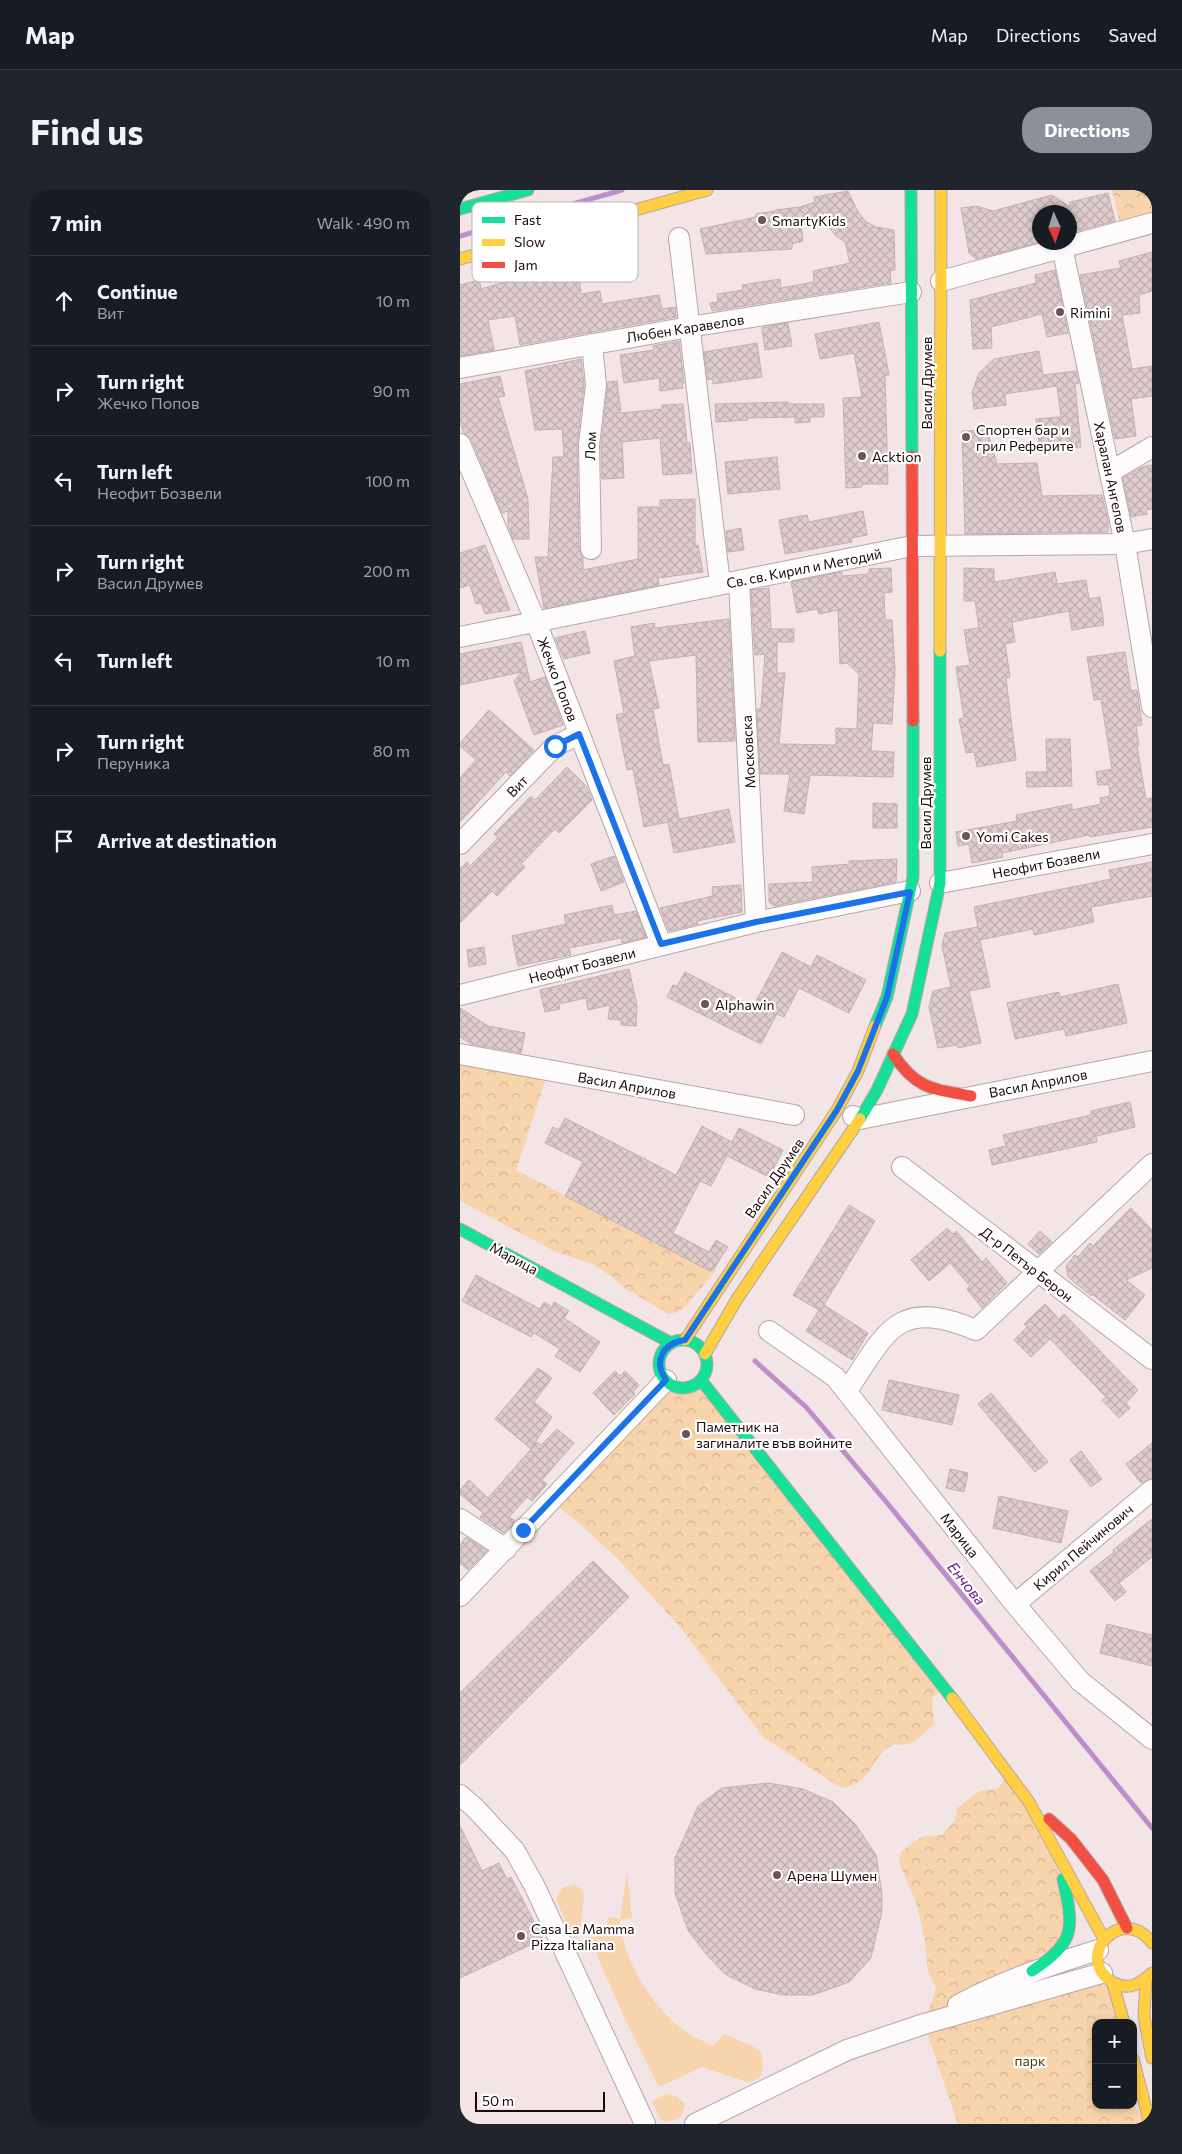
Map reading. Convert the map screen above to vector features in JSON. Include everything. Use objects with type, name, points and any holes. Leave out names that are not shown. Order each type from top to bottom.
[{"type":"street","points":[[485,202],[528,190]]},
{"type":"street","points":[[638,209],[707,190]]},
{"type":"street","name":"Васил Друмев","points":[[685,1340],[837,1110],[858,1071],[887,997],[913,877],[911,190]]},
{"type":"street","name":"Васил Друмев","points":[[705,1354],[737,1300],[860,1119],[877,1090],[912,1014],[940,883],[941,190]]},
{"type":"street","points":[[1077,244],[1152,223]]},
{"type":"street","name":"Московска","points":[[679,238],[689,327],[730,583],[756,922]]},
{"type":"street","points":[[941,281],[1055,250]]},
{"type":"street","name":"Харалан Ангелов","points":[[1062,250],[1125,544],[1152,707]]},
{"type":"street","name":"Любен Каравелов","points":[[460,368],[689,327],[911,292]]},
{"type":"street","name":"Лом","points":[[591,549],[589,446],[596,385],[592,344]]},
{"type":"street","name":"Жечко Попов","points":[[460,444],[536,622],[661,944]]},
{"type":"street","points":[[1110,472],[1152,447]]},
{"type":"street","name":"Св. св. Кирил и Методий","points":[[460,637],[912,546],[941,544],[1125,544],[1152,539]]},
{"type":"street","name":"Вит","points":[[460,844],[555,746],[579,734]]},
{"type":"street","name":"Неофит Бозвели","points":[[940,883],[1152,844]]},
{"type":"street","name":"Неофит Бозвели","points":[[460,995],[756,922],[910,892]]},
{"type":"street","name":"Васил Априлов","points":[[460,1054],[794,1115]]},
{"type":"street","points":[[893,1054],[904,1072],[918,1083],[935,1090],[971,1096]]},
{"type":"street","name":"Васил Априлов","points":[[860,1119],[1152,1061]]},
{"type":"street","points":[[837,1110],[860,1119]]},
{"type":"street","points":[[847,1391],[883,1336],[904,1320],[925,1315],[952,1320],[976,1330],[1152,1164]]},
{"type":"street","name":"Д-р Петър Берон","points":[[902,1167],[1152,1359]]},
{"type":"street","name":"Марица","points":[[460,1229],[569,1287]]},
{"type":"street","points":[[569,1287],[671,1343]]},
{"type":"street","points":[[569,1287],[638,1338]]},
{"type":"street","name":"Марица","points":[[769,1331],[835,1377],[1015,1604],[1080,1681],[1152,1738]]},
{"type":"street","points":[[685,1340],[697,1345],[705,1354],[707,1368],[701,1380],[690,1387],[684,1388],[671,1384],[666,1380],[660,1368],[657,1352],[671,1343],[685,1340]]},
{"type":"street","points":[[460,1596],[666,1380]]},
{"type":"street","points":[[701,1380],[944,1687],[1030,1802],[1055,1846],[1101,1944]]},
{"type":"street","name":"Кирил Пейчинович","points":[[1015,1604],[1152,1490]]},
{"type":"street","points":[[460,1519],[506,1549]]},
{"type":"street","points":[[460,1795],[476,1808],[515,1851],[535,1887],[644,2124]]},
{"type":"street","points":[[1030,1802],[1071,1839],[1098,1873],[1128,1928]]},
{"type":"street","points":[[1032,1971],[1060,1951],[1067,1938],[1069,1904],[1055,1846]]},
{"type":"street","points":[[1122,2019],[1097,1958],[1101,1944],[1111,1933],[1128,1928],[1144,1934],[1152,1943]]},
{"type":"street","points":[[924,2024],[987,1990],[1101,1944]]},
{"type":"street","points":[[695,2124],[847,2050],[924,2024],[1107,1979],[1130,1987],[1150,1975]]},
{"type":"street","points":[[1150,1975],[1144,2016],[1152,2058]]},
{"type":"street","points":[[1134,2064],[1150,2124]]},
{"type":"green space","points":[[1112,190],[1152,190],[1152,223],[1122,231]]},
{"type":"green space","points":[[460,1054],[548,1072],[516,1170],[709,1271],[717,1269],[686,1306],[678,1312],[668,1314],[626,1289],[593,1264],[556,1252],[460,1201]]},
{"type":"green space","points":[[666,1380],[684,1388],[701,1380],[944,1687],[932,1698],[934,1725],[911,1743],[906,1745],[895,1744],[886,1749],[866,1775],[852,1786],[841,1788],[763,1737],[681,1628],[618,1559],[580,1524],[551,1501]]},
{"type":"green space","name":"парк","points":[[1008,1774],[1055,1846],[1067,1938],[987,1990],[1102,1973],[1122,2019],[1092,2019],[1092,2109],[1137,2109],[1150,2124],[958,2124],[924,2024],[936,1988],[928,1972],[925,1941],[916,1902],[899,1862],[901,1852],[921,1837],[941,1835],[955,1821],[957,1808],[980,1791],[998,1789]]},
{"type":"green space","points":[[627,1872],[632,1918],[620,1920],[626,1950],[640,1980],[660,2007],[689,2034],[713,2046],[724,2034],[761,2052],[763,2066],[761,2076],[750,2083],[702,2067],[659,2087],[624,2017],[589,1937],[595,1938],[596,1928],[606,1929],[608,1917],[620,1919]]},
{"type":"green space","points":[[575,1885],[582,1890],[584,1896],[579,1937],[574,1939],[556,1900],[562,1888]]},
{"type":"green space","points":[[665,2094],[676,2096],[685,2104],[679,2118],[664,2122],[652,2102]]},
{"type":"building","points":[[848,191],[857,210],[865,221],[876,227],[894,230],[895,270],[890,271],[891,283],[712,311],[710,303],[718,302],[717,294],[743,290],[742,285],[780,279],[781,288],[814,282],[813,271],[850,263],[845,242],[836,236],[823,220],[801,224],[803,241],[792,244],[792,249],[706,254],[700,229],[756,217],[756,214],[800,207],[815,202],[814,197]]},
{"type":"building","points":[[1108,193],[1115,221],[1077,231],[1077,205],[1070,205],[1070,202]]},
{"type":"building","points":[[1052,195],[1067,205],[1032,205],[1032,244],[976,259],[969,253],[961,208],[977,206],[993,211]]},
{"type":"building","points":[[1152,252],[1152,291],[1139,295],[1140,313],[1122,315],[1132,369],[1152,366],[1152,396],[1131,399],[1136,436],[1115,439],[1080,275],[1121,268],[1119,261]]},
{"type":"building","points":[[1055,270],[1068,333],[1047,337],[1042,314],[991,327],[992,348],[973,349],[970,300],[1036,283],[1035,275]]},
{"type":"building","points":[[479,282],[481,289],[505,282],[580,282],[581,294],[600,291],[602,304],[659,295],[662,309],[675,307],[676,317],[520,345],[515,316],[488,320],[494,350],[460,356],[460,285]]},
{"type":"building","points":[[879,322],[889,375],[885,376],[888,484],[862,484],[862,487],[846,488],[843,398],[862,397],[854,353],[820,359],[815,334]]},
{"type":"building","points":[[788,323],[792,346],[765,350],[762,328]]},
{"type":"building","points":[[679,341],[683,388],[660,391],[659,378],[624,383],[620,355],[654,350],[653,346]]},
{"type":"building","points":[[757,343],[762,377],[713,384],[713,379],[708,380],[704,352]]},
{"type":"building","points":[[1039,351],[1043,375],[1076,371],[1079,383],[1075,384],[1081,447],[1040,450],[1036,419],[1061,417],[1057,386],[1005,394],[1006,405],[974,409],[972,392],[979,373],[994,359]]},
{"type":"building","points":[[581,359],[584,385],[577,445],[579,549],[583,558],[583,570],[638,559],[638,507],[660,507],[660,500],[695,499],[695,546],[698,545],[703,572],[658,578],[659,585],[544,608],[535,557],[548,557],[553,457],[564,457],[562,429],[535,430],[525,371]]},
{"type":"building","points":[[500,376],[505,396],[498,397],[528,499],[529,539],[513,539],[508,525],[508,511],[502,513],[471,439],[464,433],[460,423],[460,384]]},
{"type":"building","points":[[617,381],[621,413],[662,409],[662,405],[683,404],[687,443],[690,443],[692,473],[663,475],[660,438],[622,442],[624,478],[602,479],[601,446],[608,382]]},
{"type":"building","points":[[788,402],[788,404],[824,404],[824,417],[810,417],[810,422],[795,423],[795,417],[748,418],[748,420],[716,422],[715,404]]},
{"type":"building","points":[[987,430],[997,464],[1037,463],[1042,496],[1102,495],[1108,521],[1108,532],[965,534],[962,431]]},
{"type":"building","points":[[777,457],[780,489],[728,494],[725,462]]},
{"type":"building","points":[[1152,465],[1152,509],[1146,510],[1147,514],[1131,517],[1123,478],[1142,467]]},
{"type":"building","points":[[863,511],[867,535],[851,538],[852,542],[785,554],[779,520],[807,515],[809,522]]},
{"type":"building","points":[[741,528],[744,550],[728,552],[726,531]]},
{"type":"building","points":[[485,545],[510,610],[485,614],[481,603],[476,604],[470,585],[460,588],[460,553]]},
{"type":"building","points":[[891,568],[892,592],[884,593],[885,620],[892,620],[895,670],[892,724],[873,723],[871,751],[894,752],[893,777],[810,775],[804,814],[784,811],[790,774],[760,774],[757,709],[761,709],[765,654],[755,655],[751,590],[769,588],[771,629],[794,629],[794,642],[777,642],[777,673],[785,673],[779,744],[836,745],[836,728],[857,729],[859,674],[847,663],[840,664],[838,610],[819,614],[817,609],[797,613],[791,582],[842,572],[842,576],[869,574],[869,569]]},
{"type":"building","points":[[964,568],[994,569],[994,582],[1055,572],[1057,584],[1086,580],[1089,599],[1100,597],[1104,625],[1072,630],[1069,611],[1012,622],[1015,642],[1005,644],[1010,677],[1006,678],[1016,760],[977,767],[974,752],[966,753],[959,719],[964,718],[956,667],[970,665],[964,630],[979,628],[975,601],[964,601]]},
{"type":"building","points":[[729,619],[735,741],[698,742],[696,655],[649,661],[659,708],[653,709],[663,765],[669,764],[679,819],[729,809],[735,842],[674,853],[668,822],[644,827],[633,769],[627,770],[616,715],[624,713],[614,661],[635,656],[631,627],[654,623],[655,628]]},
{"type":"building","points":[[585,631],[590,653],[564,659],[555,638]]},
{"type":"building","points":[[521,642],[530,682],[545,677],[563,725],[534,735],[514,681],[522,672],[460,685],[460,654]]},
{"type":"building","points":[[1125,652],[1131,691],[1137,690],[1138,696],[1142,725],[1136,726],[1139,745],[1137,746],[1146,799],[1152,798],[1152,827],[1090,837],[1089,835],[1002,853],[1003,857],[972,863],[969,844],[958,846],[956,832],[1017,821],[1016,815],[1072,804],[1072,810],[1101,804],[1100,798],[1110,796],[1109,785],[1098,785],[1096,772],[1112,769],[1101,699],[1094,700],[1087,657]]},
{"type":"building","points":[[489,710],[534,750],[510,776],[506,772],[460,822],[460,778],[476,760],[460,746],[460,743]]},
{"type":"building","points":[[1046,739],[1070,739],[1072,786],[1027,787],[1026,772],[1047,772]]},
{"type":"building","points":[[567,767],[587,787],[592,800],[559,833],[555,829],[521,864],[525,867],[497,896],[492,891],[460,923],[460,869],[467,862],[470,866],[498,838],[494,834],[531,796],[535,800]]},
{"type":"building","points":[[873,803],[897,804],[897,828],[873,828]]},
{"type":"building","points":[[614,856],[624,882],[601,891],[591,864]]},
{"type":"building","points":[[897,859],[896,882],[774,906],[769,902],[769,884],[813,882],[812,867],[850,864],[849,861]]},
{"type":"building","points":[[1152,862],[1152,896],[1091,907],[1094,922],[1034,935],[1033,929],[980,940],[990,987],[969,991],[981,1043],[958,1048],[957,1045],[938,1048],[929,1007],[933,991],[951,987],[942,946],[945,933],[978,927],[974,907],[1111,879],[1109,870]]},
{"type":"building","points":[[741,885],[742,912],[697,921],[698,924],[669,931],[660,908],[713,896],[712,887]]},
{"type":"building","points":[[612,905],[614,915],[636,911],[646,937],[622,943],[621,938],[569,948],[571,955],[518,966],[512,936],[566,924],[564,915]]},
{"type":"building","points":[[484,947],[486,964],[469,967],[467,950]]},
{"type":"building","points":[[782,952],[811,967],[817,955],[866,980],[849,1013],[799,988],[784,1017],[777,1014],[761,1044],[667,997],[673,985],[677,986],[685,972],[753,1007]]},
{"type":"building","points":[[629,969],[637,1005],[636,1026],[621,1025],[621,1020],[608,1019],[610,1005],[588,1010],[586,998],[559,1004],[560,1009],[545,1012],[540,990]]},
{"type":"building","points":[[1118,984],[1127,1023],[1066,1036],[1064,1029],[1015,1039],[1007,1003],[1059,992],[1060,997]]},
{"type":"building","points":[[460,1008],[488,1026],[525,1033],[521,1053],[471,1044],[460,1037]]},
{"type":"building","points":[[1130,1102],[1135,1127],[1096,1136],[1097,1142],[992,1165],[989,1150],[1006,1146],[1003,1135],[1091,1115],[1091,1111]]},
{"type":"building","points":[[565,1118],[676,1175],[702,1126],[732,1142],[739,1128],[783,1150],[769,1177],[727,1156],[711,1186],[700,1181],[673,1233],[709,1252],[716,1240],[728,1247],[713,1270],[710,1271],[565,1196],[583,1162],[545,1143],[553,1127],[559,1130]]},
{"type":"building","points":[[849,1205],[875,1221],[824,1305],[868,1333],[852,1360],[806,1331],[819,1310],[793,1295]]},
{"type":"building","points":[[1131,1208],[1152,1230],[1152,1268],[1126,1280],[1145,1295],[1125,1320],[1068,1277],[1066,1266],[1075,1255],[1078,1257],[1090,1243],[1093,1246]]},
{"type":"building","points":[[947,1228],[953,1234],[956,1231],[982,1262],[986,1258],[1007,1283],[982,1308],[967,1289],[970,1286],[950,1263],[929,1281],[911,1260]]},
{"type":"building","points":[[1040,1231],[1052,1242],[1039,1254],[1028,1244]]},
{"type":"building","points":[[476,1275],[540,1309],[544,1302],[552,1307],[554,1302],[569,1311],[564,1318],[600,1342],[580,1372],[555,1356],[560,1349],[534,1333],[531,1337],[462,1301]]},
{"type":"building","points":[[1045,1304],[1059,1319],[1064,1314],[1138,1390],[1126,1403],[1130,1408],[1119,1418],[1102,1400],[1106,1397],[1050,1339],[1031,1357],[1014,1340],[1027,1327],[1024,1324]]},
{"type":"building","points":[[538,1368],[552,1378],[534,1402],[552,1417],[532,1447],[537,1442],[541,1445],[557,1429],[574,1443],[542,1480],[547,1484],[532,1501],[527,1497],[509,1517],[515,1521],[504,1533],[480,1517],[483,1513],[460,1494],[460,1490],[469,1480],[488,1498],[531,1449],[495,1419]]},
{"type":"building","points":[[615,1371],[620,1376],[625,1371],[639,1385],[633,1392],[635,1394],[614,1415],[593,1393]]},
{"type":"building","points":[[889,1380],[959,1395],[952,1425],[882,1410]]},
{"type":"building","points":[[991,1393],[1048,1462],[1035,1472],[978,1404]]},
{"type":"building","points":[[1152,1443],[1152,1478],[1141,1483],[1126,1464]]},
{"type":"building","points":[[1081,1451],[1102,1479],[1091,1487],[1070,1460]]},
{"type":"building","points":[[950,1469],[968,1473],[964,1492],[946,1488]]},
{"type":"building","points":[[999,1496],[1068,1511],[1061,1543],[993,1528]]},
{"type":"building","points":[[1152,1519],[1152,1557],[1119,1583],[1126,1592],[1115,1601],[1090,1571]]},
{"type":"building","points":[[466,1537],[487,1551],[468,1570],[460,1563],[460,1545]]},
{"type":"building","points":[[593,1561],[629,1597],[460,1765],[460,1693]]},
{"type":"building","points":[[1107,1624],[1152,1635],[1152,1666],[1100,1653]]},
{"type":"building","name":"Арена Шумен","points":[[768,1783],[803,1789],[833,1802],[856,1825],[876,1855],[882,1894],[882,1911],[871,1958],[849,1982],[813,1995],[783,1995],[755,1989],[725,1974],[706,1954],[688,1930],[675,1893],[675,1858],[698,1806],[722,1788]]},
{"type":"building","points":[[460,1826],[482,1871],[499,1863],[507,1879],[511,1877],[543,1939],[460,1978]]},
{"type":"waterway","points":[[580,202],[622,190]]},
{"type":"waterway","points":[[460,236],[472,233]]},
{"type":"waterway","name":"Енчова","points":[[755,1361],[806,1407],[888,1504],[1152,1828]]},
{"type":"traffic: fast","points":[[485,202],[528,190]]},
{"type":"traffic: fast","points":[[911,190],[912,456]]},
{"type":"traffic: fast","points":[[460,209],[472,206]]},
{"type":"traffic: fast","points":[[860,1119],[877,1090],[912,1014],[940,883],[940,651]]},
{"type":"traffic: fast","points":[[875,1026],[887,997],[913,877],[913,721]]},
{"type":"traffic: fast","points":[[460,1229],[671,1343]]},
{"type":"traffic: fast","points":[[683,1340],[692,1342],[700,1347],[705,1355],[707,1364],[705,1373],[700,1381],[692,1386],[683,1388],[674,1386],[666,1381],[661,1373],[659,1364],[661,1355],[666,1347],[674,1342],[683,1340]]},
{"type":"traffic: fast","points":[[701,1380],[952,1698]]},
{"type":"traffic: fast","points":[[1032,1971],[1057,1951],[1064,1942],[1068,1932],[1070,1922],[1069,1910],[1063,1879]]},
{"type":"traffic: slow","points":[[638,209],[707,190]]},
{"type":"traffic: slow","points":[[940,651],[941,190]]},
{"type":"traffic: slow","points":[[460,259],[472,256]]},
{"type":"traffic: slow","points":[[685,1340],[837,1110],[858,1071],[875,1026]]},
{"type":"traffic: slow","points":[[705,1354],[737,1299],[860,1119]]},
{"type":"traffic: slow","points":[[952,1698],[1029,1802],[1104,1939]]},
{"type":"traffic: slow","points":[[1152,1943],[1140,1932],[1127,1928],[1115,1931],[1106,1938],[1099,1949],[1098,1960],[1102,1972],[1119,1985],[1134,1985],[1152,1973]]},
{"type":"traffic: slow","points":[[1146,1980],[1144,2016],[1152,2058]]},
{"type":"traffic: slow","points":[[1113,1984],[1123,2019]]},
{"type":"traffic: slow","points":[[1134,2064],[1150,2124]]},
{"type":"traffic: jam","points":[[912,456],[913,721]]},
{"type":"traffic: jam","points":[[893,1054],[909,1074],[926,1086],[971,1096]]},
{"type":"traffic: jam","points":[[1049,1819],[1071,1839],[1103,1880],[1127,1928]]},
{"type":"place","name":"SmartyKids","points":[[762,220]]},
{"type":"place","name":"Rimini","points":[[1060,312]]},
{"type":"place","name":"Спортен бар и грил Реферите","points":[[966,437]]},
{"type":"place","name":"Acktion","points":[[862,456]]},
{"type":"place","name":"Yomi Cakes","points":[[966,836]]},
{"type":"place","name":"Alphawin","points":[[705,1004]]},
{"type":"place","name":"Паметник на загиналите във войните","points":[[686,1434]]},
{"type":"place","name":"Арена Шумен","points":[[777,1875]]},
{"type":"place","name":"Casa La Mamma Pizza Italiana","points":[[521,1936]]},
{"type":"route","points":[[523,1530],[666,1380],[662,1375],[659,1362],[665,1348],[671,1343],[685,1340],[837,1110],[858,1071],[887,997],[910,892],[756,922],[661,944],[579,734],[555,746]]}]
